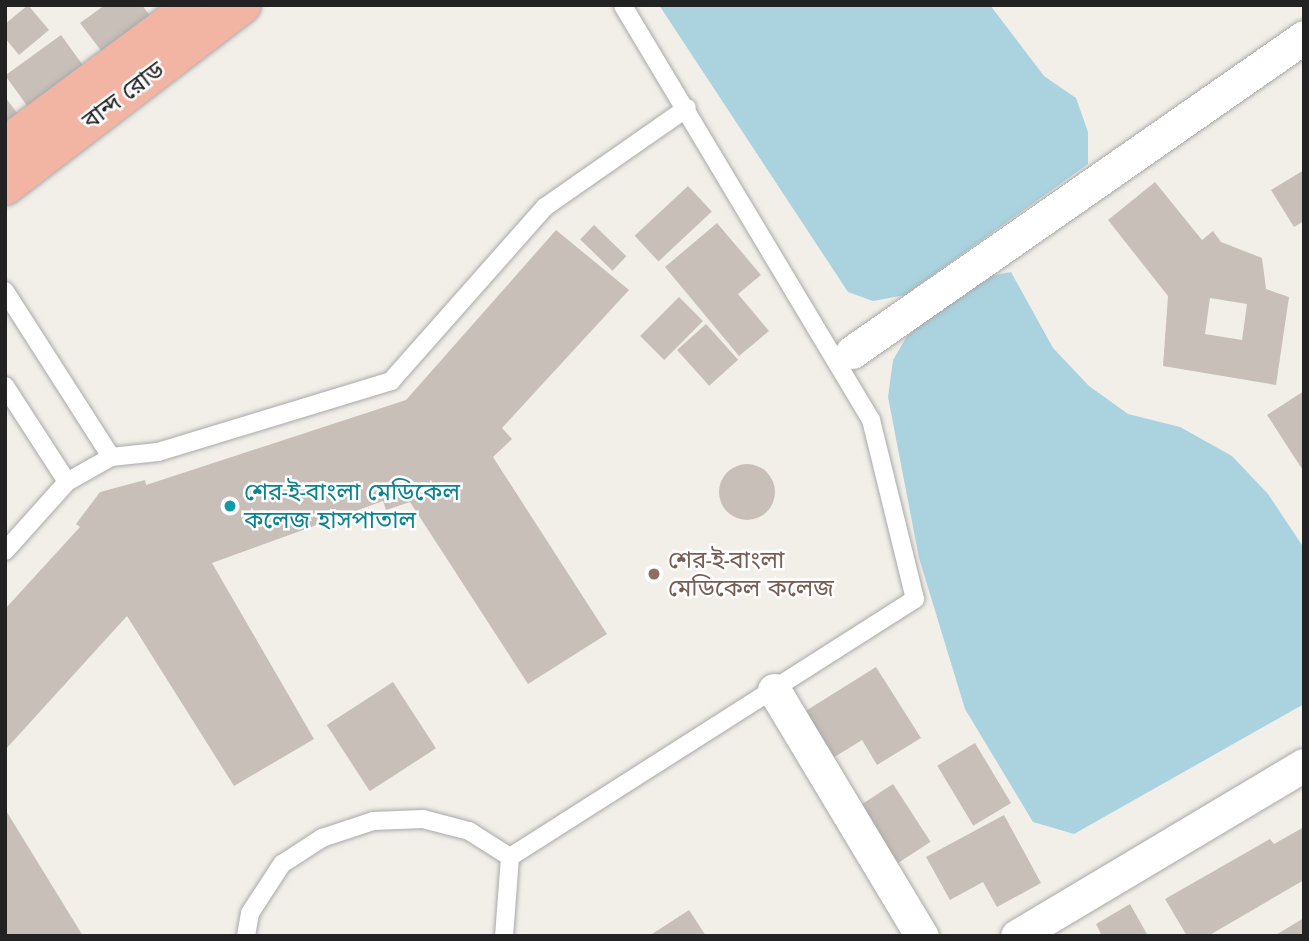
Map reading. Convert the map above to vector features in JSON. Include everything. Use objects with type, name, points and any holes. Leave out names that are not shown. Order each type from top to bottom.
[{"type":"highway","name":"বান্দ রোড","points":[[5,145],[195,5]]},
{"type":"highway","name":"বান্দ রোড","points":[[5,186],[242,5]]},
{"type":"street","points":[[852,352],[1304,37]]},
{"type":"street","points":[[774,690],[922,936]]},
{"type":"street","points":[[1017,936],[1304,765]]},
{"type":"lane","points":[[510,857],[915,599],[871,420],[687,108],[623,5]]},
{"type":"lane","points":[[5,551],[67,482],[111,457],[158,452],[391,381],[545,207],[687,108]]},
{"type":"lane","points":[[5,291],[111,457]]},
{"type":"lane","points":[[5,386],[67,482]]},
{"type":"lane","points":[[246,936],[250,913],[282,864],[322,838],[373,821],[423,819],[457,828],[510,857]]},
{"type":"lane","points":[[504,936],[510,857]]},
{"type":"water","points":[[659,5],[990,5],[1044,76],[1076,98],[1088,132],[1088,164],[905,295],[873,301],[848,292]]},
{"type":"water","points":[[1011,272],[1053,348],[1089,386],[1128,414],[1180,427],[1232,456],[1268,494],[1304,548],[1304,704],[1074,834],[1033,822],[965,709],[919,558],[888,397],[893,360],[907,336],[957,293],[985,277]]},
{"type":"building","points":[[28,5],[49,30],[19,55],[5,38],[5,24]]},
{"type":"building","points":[[105,5],[142,5],[160,29],[112,65],[80,23]]},
{"type":"building","points":[[61,35],[86,69],[30,110],[5,76]]},
{"type":"building","points":[[5,97],[21,118],[5,130]]},
{"type":"building","points":[[1304,170],[1304,221],[1294,227],[1271,190]]},
{"type":"building","points":[[1155,182],[1202,240],[1213,231],[1221,242],[1262,258],[1266,289],[1289,297],[1276,385],[1163,366],[1168,296],[1108,220]],"holes":[[[1210,298],[1247,304],[1242,340],[1205,334]]]},
{"type":"building","points":[[688,186],[712,212],[658,261],[635,236]]},
{"type":"building","points":[[717,223],[761,275],[738,294],[769,331],[739,356],[665,267]]},
{"type":"building","points":[[594,225],[626,256],[612,271],[580,239]]},
{"type":"building","name":"শের-ই-বাংলা মেডিকেল কলেজ হাসপাতাল","points":[[556,230],[629,290],[502,428],[512,439],[493,457],[607,634],[528,684],[410,502],[386,510],[383,501],[212,563],[314,739],[234,786],[127,616],[5,750],[5,609],[80,527],[76,524],[100,492],[145,480],[146,485],[406,400]]},
{"type":"building","points":[[679,297],[703,321],[664,360],[640,336]]},
{"type":"building","points":[[706,324],[738,360],[709,386],[677,350]]},
{"type":"building","points":[[1304,391],[1304,472],[1267,415]]},
{"type":"building","points":[[747,464],[758,466],[767,472],[773,481],[773,503],[767,512],[758,518],[747,520],[736,518],[727,512],[721,503],[719,492],[721,481],[727,472],[736,466]]},
{"type":"building","points":[[876,667],[921,738],[877,765],[862,740],[833,758],[804,712]]},
{"type":"building","points":[[393,682],[436,748],[370,791],[327,725]]},
{"type":"building","points":[[975,743],[1011,803],[973,826],[937,766]]},
{"type":"building","points":[[893,784],[931,842],[893,866],[855,809]]},
{"type":"building","points":[[5,809],[83,936],[5,936]]},
{"type":"building","points":[[1004,815],[1041,883],[997,907],[983,882],[950,900],[926,857]]},
{"type":"building","points":[[1304,827],[1304,880],[1208,936],[1187,936],[1165,899],[1270,839],[1274,844]]},
{"type":"building","points":[[1130,904],[1148,936],[1102,936],[1096,924]]},
{"type":"building","points":[[689,910],[706,936],[649,936]]},
{"type":"building","points":[[1304,918],[1304,936],[1274,936]]},
{"type":"place","name":"শের-ই-বাংলা মেডিকেল কলেজ হাসপাতাল","points":[[230,506]]},
{"type":"place","name":"শের-ই-বাংলা মেডিকেল কলেজ","points":[[654,574]]}]
